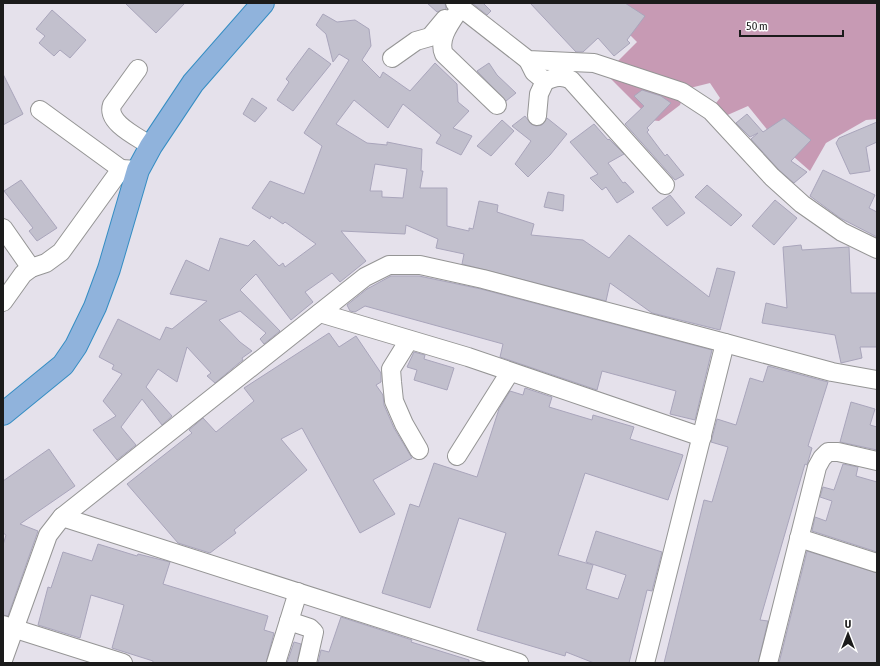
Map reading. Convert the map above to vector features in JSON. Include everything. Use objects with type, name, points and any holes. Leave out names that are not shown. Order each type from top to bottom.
[{"type":"highway","points":[[3,414],[63,365],[76,346],[95,307],[109,269],[129,169],[150,146],[193,83],[263,3]]},
{"type":"street","points":[[392,58],[416,41],[430,37],[457,5]]},
{"type":"street","points":[[457,5],[528,60],[534,72],[545,81]]},
{"type":"street","points":[[457,5],[442,39],[441,48],[444,54],[497,105]]},
{"type":"street","points":[[528,60],[594,63],[682,92],[711,111],[772,177],[802,204],[842,232],[877,249]]},
{"type":"street","points":[[138,69],[112,105],[111,110],[112,116],[116,122],[150,146]]},
{"type":"street","points":[[545,81],[560,77],[566,77],[571,80],[665,185]]},
{"type":"street","points":[[537,116],[539,94],[545,81]]},
{"type":"street","points":[[3,302],[23,274],[30,268],[46,264],[61,252],[129,169],[40,110]]},
{"type":"street","points":[[3,228],[30,268]]},
{"type":"street","points":[[3,660],[8,627],[48,535],[62,517],[365,277],[389,265],[420,265],[484,278],[832,372],[877,380]]},
{"type":"street","points":[[320,313],[510,372],[702,437]]},
{"type":"street","points":[[409,340],[391,369],[392,382],[394,402],[404,424],[419,450]]},
{"type":"street","points":[[645,663],[725,343]]},
{"type":"street","points":[[457,456],[510,372]]},
{"type":"street","points":[[768,663],[817,467],[822,458],[828,452],[838,452],[877,462]]},
{"type":"street","points":[[62,517],[520,663]]},
{"type":"street","points":[[799,538],[877,563]]},
{"type":"street","points":[[276,663],[298,592]]},
{"type":"street","points":[[289,621],[310,628],[314,632],[307,663]]},
{"type":"street","points":[[8,627],[124,663]]},
{"type":"shaded area","points":[[598,3],[877,3],[877,119],[866,120],[826,143],[810,171],[778,143],[748,106],[723,117],[712,108],[720,98],[710,83],[686,89],[680,105],[659,121],[639,119],[641,109],[611,79],[613,66],[637,42]]},
{"type":"building","points":[[125,3],[185,3],[156,33]]},
{"type":"building","points":[[427,3],[445,3],[446,9],[437,12]]},
{"type":"building","points":[[472,3],[483,3],[491,11],[487,15]]},
{"type":"building","points":[[530,3],[625,3],[645,16],[627,40],[630,43],[614,56],[598,38],[583,52],[576,52]]},
{"type":"building","points":[[52,10],[86,40],[70,58],[60,50],[54,56],[39,43],[45,36],[36,29]]},
{"type":"building","points":[[323,14],[337,22],[355,20],[369,29],[371,46],[362,60],[380,78],[383,72],[410,91],[435,63],[457,84],[458,102],[469,111],[453,128],[472,136],[461,155],[436,143],[441,135],[403,104],[388,128],[354,100],[336,124],[367,143],[387,145],[387,142],[422,149],[421,171],[423,171],[420,188],[447,188],[447,226],[469,231],[469,228],[473,229],[479,201],[498,205],[497,212],[534,224],[531,235],[583,240],[609,258],[629,235],[709,297],[717,268],[735,272],[720,330],[652,313],[610,283],[606,301],[462,264],[464,254],[436,248],[438,239],[406,225],[405,234],[341,231],[366,261],[340,282],[332,273],[305,292],[313,302],[291,320],[256,274],[240,290],[280,331],[264,344],[260,339],[266,333],[240,311],[219,320],[240,342],[252,351],[242,358],[243,360],[215,383],[207,376],[211,373],[187,347],[177,382],[158,369],[146,387],[172,416],[162,425],[142,399],[121,427],[136,445],[117,460],[93,430],[116,416],[103,401],[122,374],[112,369],[114,365],[99,357],[118,319],[160,340],[166,327],[172,329],[207,301],[170,294],[186,260],[209,271],[220,238],[248,246],[254,240],[279,266],[283,263],[285,267],[316,244],[285,222],[283,224],[271,216],[270,219],[252,208],[270,181],[304,194],[322,146],[304,133],[349,60],[339,54],[333,62],[326,34],[316,25]],"holes":[[[375,164],[407,169],[403,198],[382,197],[382,191],[370,191]]]},
{"type":"building","points":[[309,48],[331,64],[293,111],[277,100],[289,82],[286,79]]},
{"type":"building","points":[[489,63],[497,75],[516,93],[506,101],[477,71]]},
{"type":"building","points":[[3,74],[23,114],[3,125]]},
{"type":"building","points":[[642,90],[661,96],[671,103],[647,128],[649,130],[647,132],[665,156],[667,154],[684,175],[675,180],[625,124],[644,106],[634,96]]},
{"type":"building","points":[[252,98],[267,108],[255,122],[243,114]]},
{"type":"building","points":[[747,114],[763,132],[784,118],[811,140],[791,161],[807,172],[794,183],[779,170],[751,139],[758,133],[750,137],[736,123]]},
{"type":"building","points":[[525,116],[531,124],[536,126],[542,125],[547,118],[567,134],[550,155],[528,177],[515,164],[531,141],[512,126]]},
{"type":"building","points":[[502,120],[514,131],[491,156],[477,146]]},
{"type":"building","points":[[877,122],[877,142],[866,147],[870,171],[850,174],[836,143],[839,138]]},
{"type":"building","points":[[594,124],[608,140],[609,139],[624,154],[608,163],[623,183],[625,182],[634,192],[617,203],[606,187],[602,190],[590,178],[598,174],[570,142]]},
{"type":"building","points":[[823,170],[875,195],[869,208],[877,212],[877,237],[840,218],[810,196]]},
{"type":"building","points":[[21,180],[57,228],[37,241],[29,231],[33,228],[4,191]]},
{"type":"building","points":[[707,185],[742,215],[731,226],[695,197]]},
{"type":"building","points":[[548,192],[564,195],[563,211],[544,207]]},
{"type":"building","points":[[670,195],[685,213],[667,226],[652,208]]},
{"type":"building","points":[[775,200],[797,218],[774,245],[752,226]]},
{"type":"building","points":[[801,245],[802,250],[849,247],[851,293],[877,293],[877,347],[860,347],[862,358],[841,363],[835,335],[762,323],[766,303],[787,308],[783,247]]},
{"type":"building","points":[[391,276],[419,276],[481,289],[712,350],[695,420],[670,414],[676,391],[602,371],[597,390],[500,357],[503,344],[365,306],[355,312],[350,311],[347,305],[367,289]]},
{"type":"building","points":[[329,333],[339,347],[356,336],[381,373],[381,382],[376,385],[383,395],[384,405],[394,428],[412,458],[373,480],[395,514],[360,533],[302,428],[281,439],[307,470],[234,530],[236,533],[210,553],[178,543],[127,484],[192,433],[189,430],[203,418],[216,432],[254,401],[244,388]]},
{"type":"building","points":[[414,352],[425,355],[424,359],[454,368],[447,390],[414,380],[417,370],[407,367]]},
{"type":"building","points":[[768,366],[828,382],[808,446],[812,448],[807,465],[805,464],[760,620],[768,621],[758,663],[664,663],[704,500],[712,502],[728,447],[711,442],[717,419],[736,425],[750,378],[763,382]]},
{"type":"building","points":[[525,388],[552,397],[549,407],[592,420],[593,415],[634,427],[630,439],[683,455],[668,500],[585,473],[558,555],[593,565],[586,589],[618,599],[626,575],[586,562],[596,531],[662,552],[652,591],[647,590],[629,663],[594,663],[566,652],[565,656],[477,630],[506,533],[459,518],[430,608],[382,593],[410,504],[419,507],[434,463],[477,477],[499,409],[510,391],[523,395]]},
{"type":"building","points":[[851,402],[875,409],[870,425],[877,427],[877,450],[840,442]]},
{"type":"building","points":[[49,449],[75,486],[20,524],[38,531],[8,616],[3,615],[3,545],[6,535],[3,533],[3,481]]},
{"type":"building","points":[[843,464],[858,467],[856,476],[877,482],[877,552],[812,531],[815,517],[826,521],[832,501],[820,497],[823,487],[834,490]]},
{"type":"building","points":[[98,544],[137,556],[138,554],[170,562],[163,584],[268,616],[264,630],[274,633],[266,663],[153,663],[153,661],[112,648],[124,605],[91,595],[80,638],[38,625],[48,587],[51,588],[63,552],[92,561]]},
{"type":"building","points":[[807,551],[877,573],[877,663],[779,663]]},
{"type":"building","points":[[341,617],[412,640],[411,642],[469,660],[469,663],[318,663],[321,650],[329,652]]},
{"type":"building","points":[[294,642],[301,644],[297,663],[287,663]]}]
